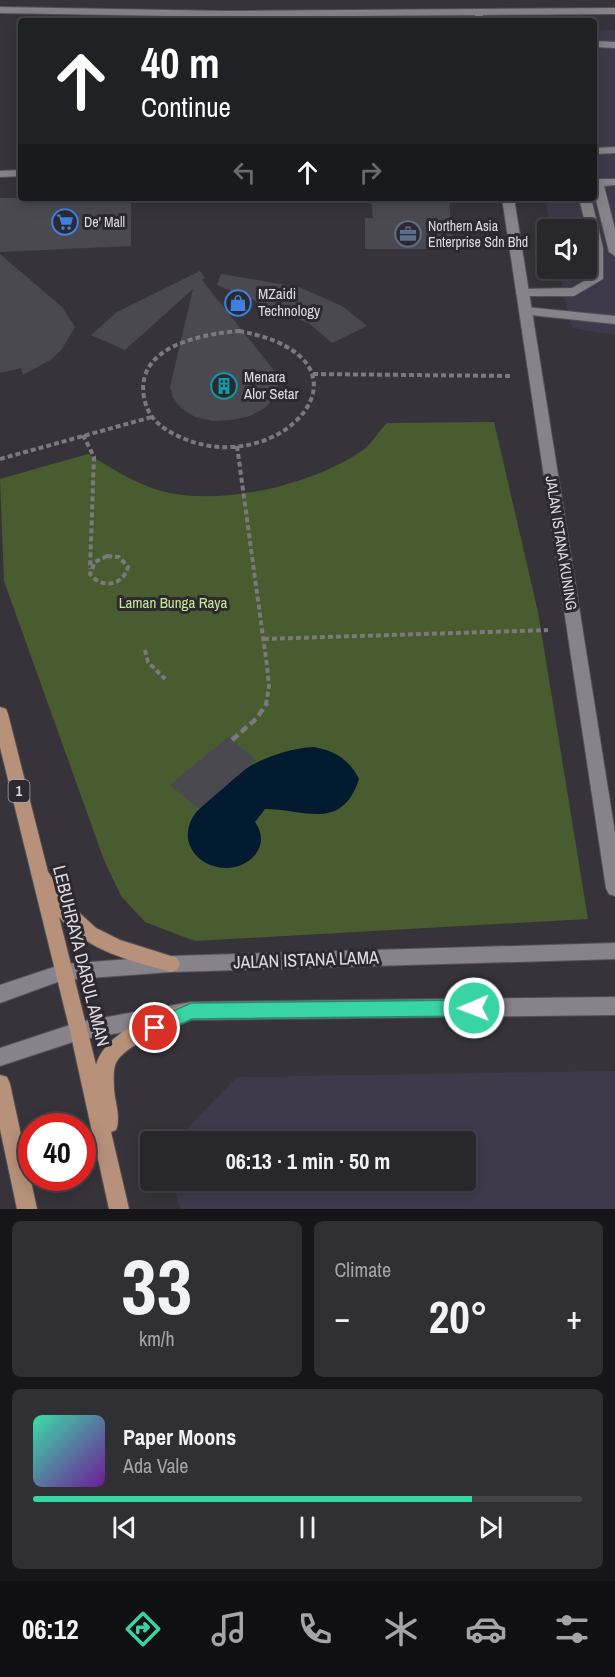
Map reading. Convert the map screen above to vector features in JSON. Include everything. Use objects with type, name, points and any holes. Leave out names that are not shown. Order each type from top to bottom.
[{"type":"main road","name":"LEBUHRAYA DARUL AMAN","points":[[0,714],[79,1031],[120,1209]]},
{"type":"main road","points":[[38,869],[68,914],[90,935],[123,950],[171,964]]},
{"type":"main road","points":[[120,1209],[105,1092],[107,1060],[119,1044],[191,1011]]},
{"type":"main road","points":[[0,1084],[27,1209]]},
{"type":"street","points":[[0,10],[226,18],[479,16],[615,11]]},
{"type":"street","points":[[597,44],[615,45]]},
{"type":"street","points":[[597,151],[615,150]]},
{"type":"street","points":[[0,174],[18,173]]},
{"type":"street","points":[[597,182],[615,182]]},
{"type":"street","points":[[597,189],[615,252]]},
{"type":"street","name":"JALAN ISTANA KUNING","points":[[507,201],[615,888]]},
{"type":"street","points":[[522,293],[574,292],[597,279],[599,268],[597,243],[586,201]]},
{"type":"street","points":[[525,312],[615,320]]},
{"type":"street","name":"JALAN ISTANA LAMA","points":[[0,993],[63,972],[171,964],[615,951]]},
{"type":"street","points":[[0,1057],[79,1031],[191,1011],[615,1006]]},
{"type":"path","points":[[239,332],[264,336],[286,344],[302,358],[313,374],[315,391],[308,409],[291,427],[267,439],[237,446],[206,445],[178,438],[156,423],[144,405],[142,385],[150,366],[167,350],[188,339],[213,333],[239,332]]},
{"type":"path","points":[[313,374],[479,376]]},
{"type":"path","points":[[0,459],[152,417]]},
{"type":"path","points":[[83,435],[94,457],[90,569],[92,579],[109,584],[121,580],[128,572],[128,567],[119,557],[107,556],[96,560],[90,569]]},
{"type":"path","points":[[232,740],[264,711],[270,689],[265,668],[264,639],[237,446]]},
{"type":"path","points":[[264,639],[574,629]]},
{"type":"path","points":[[145,650],[148,662],[165,679]]},
{"type":"shaded area","points":[[597,30],[615,30],[615,335],[572,328],[560,279],[597,279],[597,219],[548,219],[545,201],[597,201]]},
{"type":"shaded area","points":[[615,1071],[615,1209],[180,1209],[175,1191],[476,1191],[476,1131],[185,1131],[237,1077]]},
{"type":"green space","name":"Laman Bunga Raya","points":[[494,422],[538,612],[588,919],[195,941],[145,922],[121,896],[104,860],[4,581],[0,479],[88,454],[114,470],[161,491],[210,496],[238,494],[293,483],[319,473],[363,450],[387,423]]},
{"type":"water","points":[[314,747],[341,757],[351,766],[359,779],[352,796],[343,806],[332,812],[320,814],[265,809],[255,822],[261,840],[257,852],[250,860],[230,868],[208,864],[199,858],[192,850],[188,833],[192,819],[203,805],[252,765],[282,753]]},
{"type":"building","name":"De' Mall","points":[[0,198],[18,198],[18,201],[131,201],[131,246],[0,252]]},
{"type":"building","name":"Northern Asia Enterprise Sdn Bhd","points":[[371,201],[449,201],[453,249],[365,249],[365,218],[373,218]]},
{"type":"building","points":[[0,254],[62,307],[75,327],[62,349],[52,359],[23,375],[21,368],[0,373]]},
{"type":"building","points":[[200,271],[205,278],[202,280],[276,373],[278,384],[275,397],[265,408],[250,416],[213,421],[195,417],[181,408],[173,398],[170,387],[193,289],[125,350],[91,335],[117,312]]},
{"type":"building","points":[[221,274],[299,287],[342,306],[367,326],[332,343],[310,324],[217,285]]},
{"type":"building","points":[[228,737],[256,760],[199,809],[170,785]]},
{"type":"place","name":"De' Mall","points":[[65,222]]},
{"type":"place","name":"Northern Asia Enterprise Sdn Bhd","points":[[408,234]]},
{"type":"place","name":"MZaidi Technology","points":[[238,303]]},
{"type":"place","name":"Menara Alor Setar","points":[[224,386]]},
{"type":"route","points":[[155,1028],[191,1011],[474,1008]]}]
